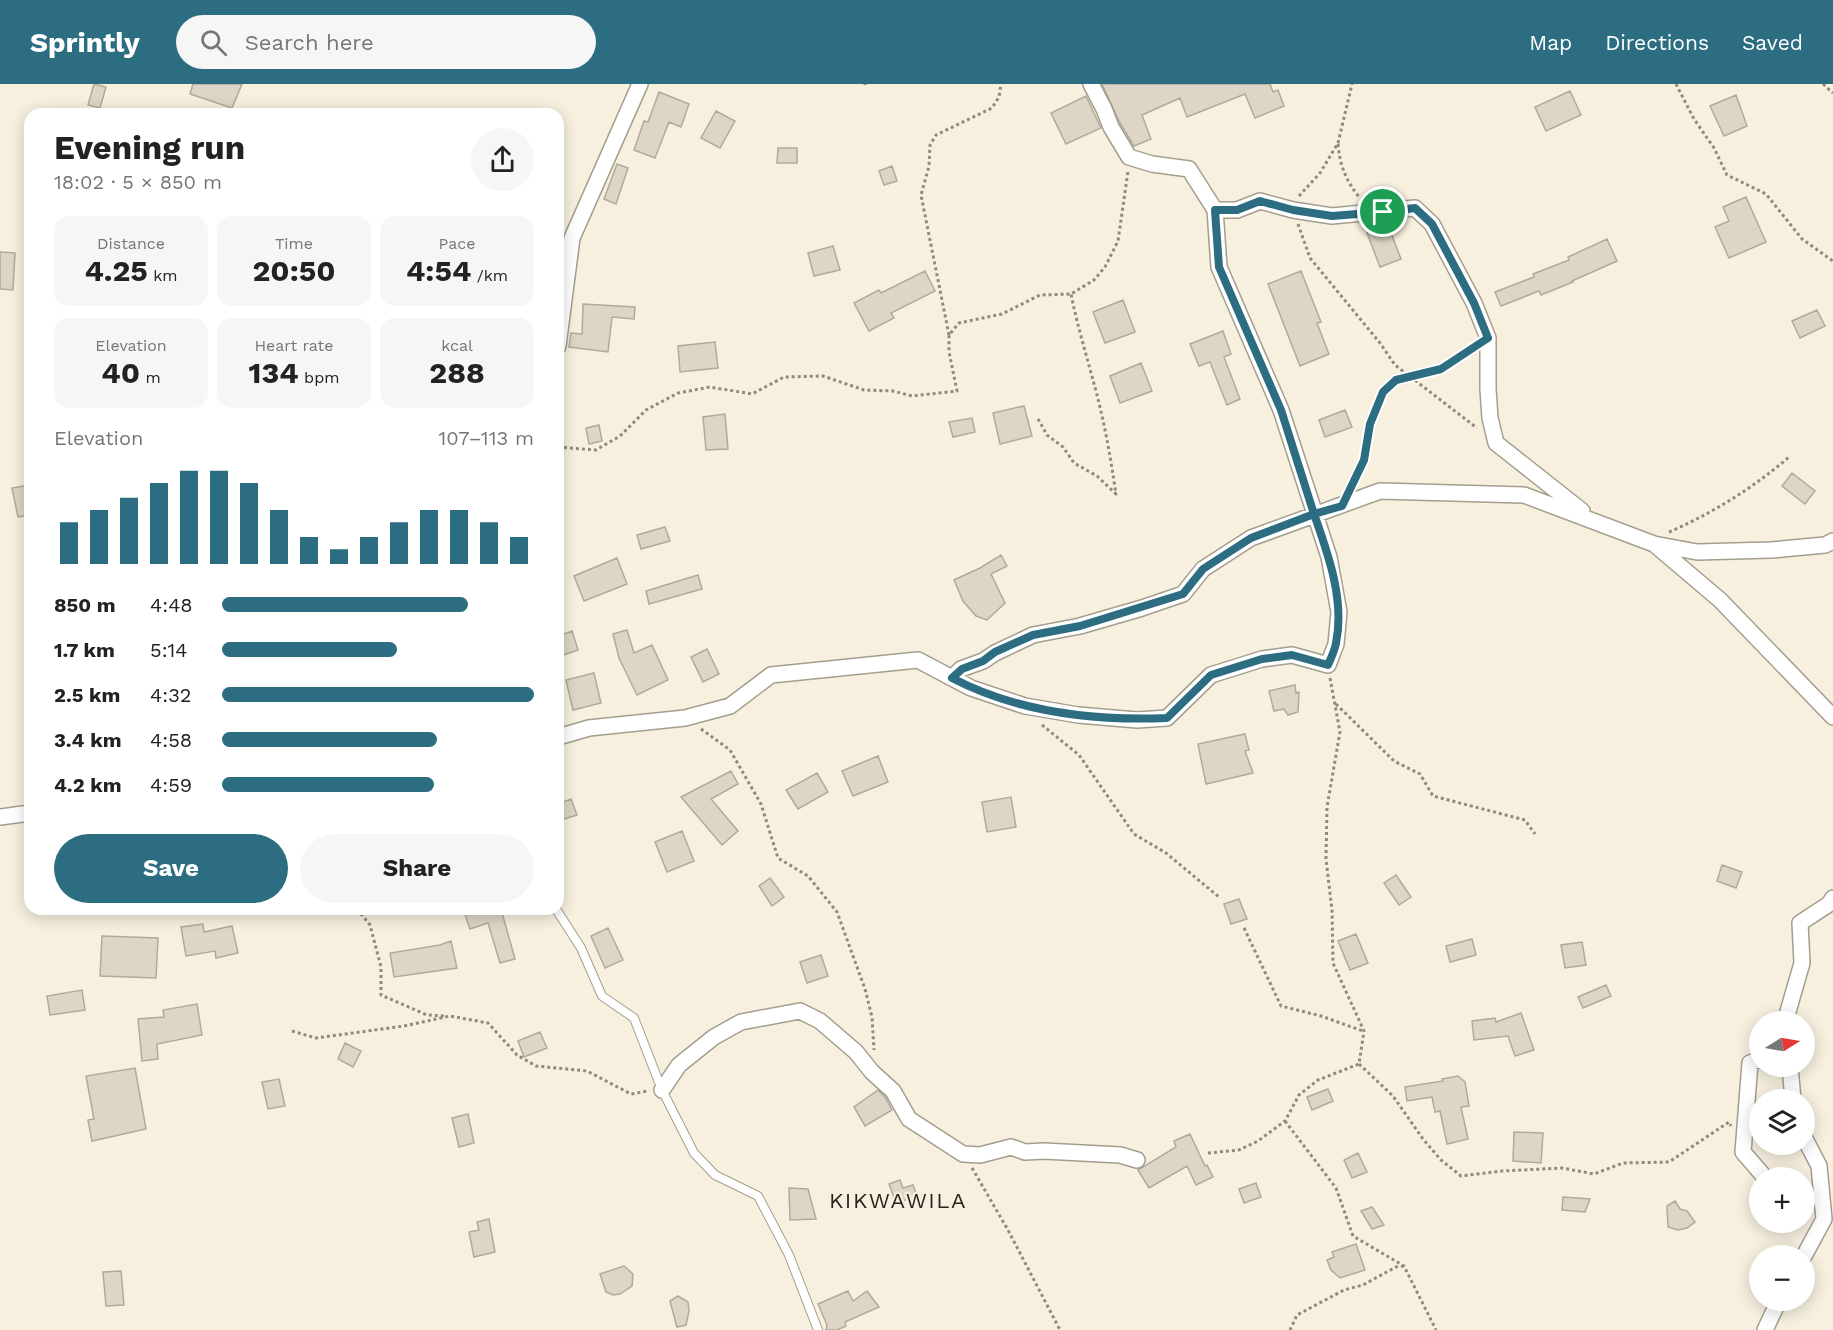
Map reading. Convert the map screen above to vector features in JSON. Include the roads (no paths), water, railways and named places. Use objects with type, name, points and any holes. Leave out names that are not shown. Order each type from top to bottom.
[{"type":"street","points":[[564,300],[572,238],[640,84]]},
{"type":"street","points":[[564,735],[589,728],[685,718],[730,706],[771,675],[918,660],[971,688],[1025,706],[1078,715],[1137,720],[1167,718],[1211,675],[1262,659],[1292,655],[1328,665],[1336,644],[1340,612],[1329,557],[1281,410],[1219,267],[1215,210],[1189,169],[1152,164],[1129,157],[1111,128],[1091,84]]},
{"type":"street","points":[[1215,210],[1237,210],[1260,201],[1293,210],[1332,216],[1415,208],[1432,224],[1474,303],[1488,338],[1490,408],[1496,443],[1598,523]]},
{"type":"street","points":[[952,678],[962,669],[983,661],[995,652],[1033,635],[1080,626],[1183,594],[1203,569],[1251,538],[1380,491],[1524,495],[1654,544],[1697,552],[1771,550],[1825,545],[1833,542]]},
{"type":"street","points":[[1654,544],[1720,600],[1833,717]]},
{"type":"street","points":[[0,817],[24,814]]},
{"type":"street","points":[[1789,1011],[1802,963],[1800,923],[1833,898]]},
{"type":"street","points":[[662,1090],[679,1065],[714,1037],[741,1022],[800,1011],[820,1021],[856,1052],[872,1072],[893,1090],[909,1119],[963,1154],[980,1155],[1011,1147],[1025,1152],[1120,1155],[1137,1160]]},
{"type":"street","points":[[1749,1076],[1743,1152],[1756,1167]]},
{"type":"street","points":[[1810,1245],[1824,1219],[1819,1166],[1813,1155]]},
{"type":"street","points":[[1765,1330],[1774,1311]]},
{"type":"lane","points":[[560,915],[581,948],[602,996],[634,1018],[662,1090],[694,1153],[716,1175],[758,1196],[789,1254],[818,1330]]},
{"type":"district","name":"KIKWAWILA","points":[[898,1200]]}]
